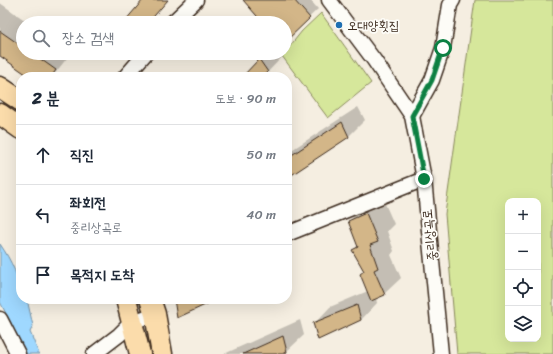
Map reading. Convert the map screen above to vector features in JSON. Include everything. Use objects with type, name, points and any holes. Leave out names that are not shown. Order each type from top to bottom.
[{"type":"highway","points":[[0,86],[16,97]]},
{"type":"highway","points":[[0,114],[16,125]]},
{"type":"highway","points":[[126,304],[126,329],[139,352]]},
{"type":"highway","points":[[152,306],[162,351]]},
{"type":"street","points":[[179,16],[196,0]]},
{"type":"street","name":"중리상곡로","points":[[329,0],[374,60],[412,116],[424,179],[441,354]]},
{"type":"street","points":[[412,116],[432,80],[443,48],[450,5],[453,0]]},
{"type":"street","points":[[129,72],[140,60]]},
{"type":"street","points":[[292,232],[424,179]]},
{"type":"street","points":[[94,354],[152,306]]},
{"type":"street","points":[[0,319],[18,354]]},
{"type":"green space","points":[[475,0],[553,0],[553,354],[457,354],[445,214]]},
{"type":"green space","points":[[321,13],[371,83],[328,118],[285,60],[292,60],[292,44],[302,31]]},
{"type":"water","points":[[0,244],[16,274],[16,304],[28,304],[33,326],[30,332],[39,354],[22,354],[11,323],[0,302]]},
{"type":"building","points":[[143,0],[168,0],[154,16],[129,16]]},
{"type":"building","points":[[243,0],[294,0],[310,18],[292,35],[292,16],[257,16]]},
{"type":"building","points":[[0,31],[16,42],[16,60],[42,60],[56,70],[55,72],[23,72],[0,56]]},
{"type":"building","points":[[260,60],[268,72],[247,72]]},
{"type":"building","points":[[342,122],[349,137],[292,175],[292,155]]},
{"type":"building","points":[[366,213],[378,242],[370,245],[378,268],[374,270],[385,295],[371,301],[360,274],[364,271],[352,250],[358,247],[348,221]]},
{"type":"building","points":[[175,304],[207,304],[177,318]]},
{"type":"building","points":[[357,305],[361,320],[318,340],[313,323]]},
{"type":"building","points":[[283,336],[287,352],[283,354],[243,354]]},
{"type":"place","name":"오대양횟집","points":[[339,25]]},
{"type":"route","points":[[424,179],[412,116],[432,80],[443,48]]}]
